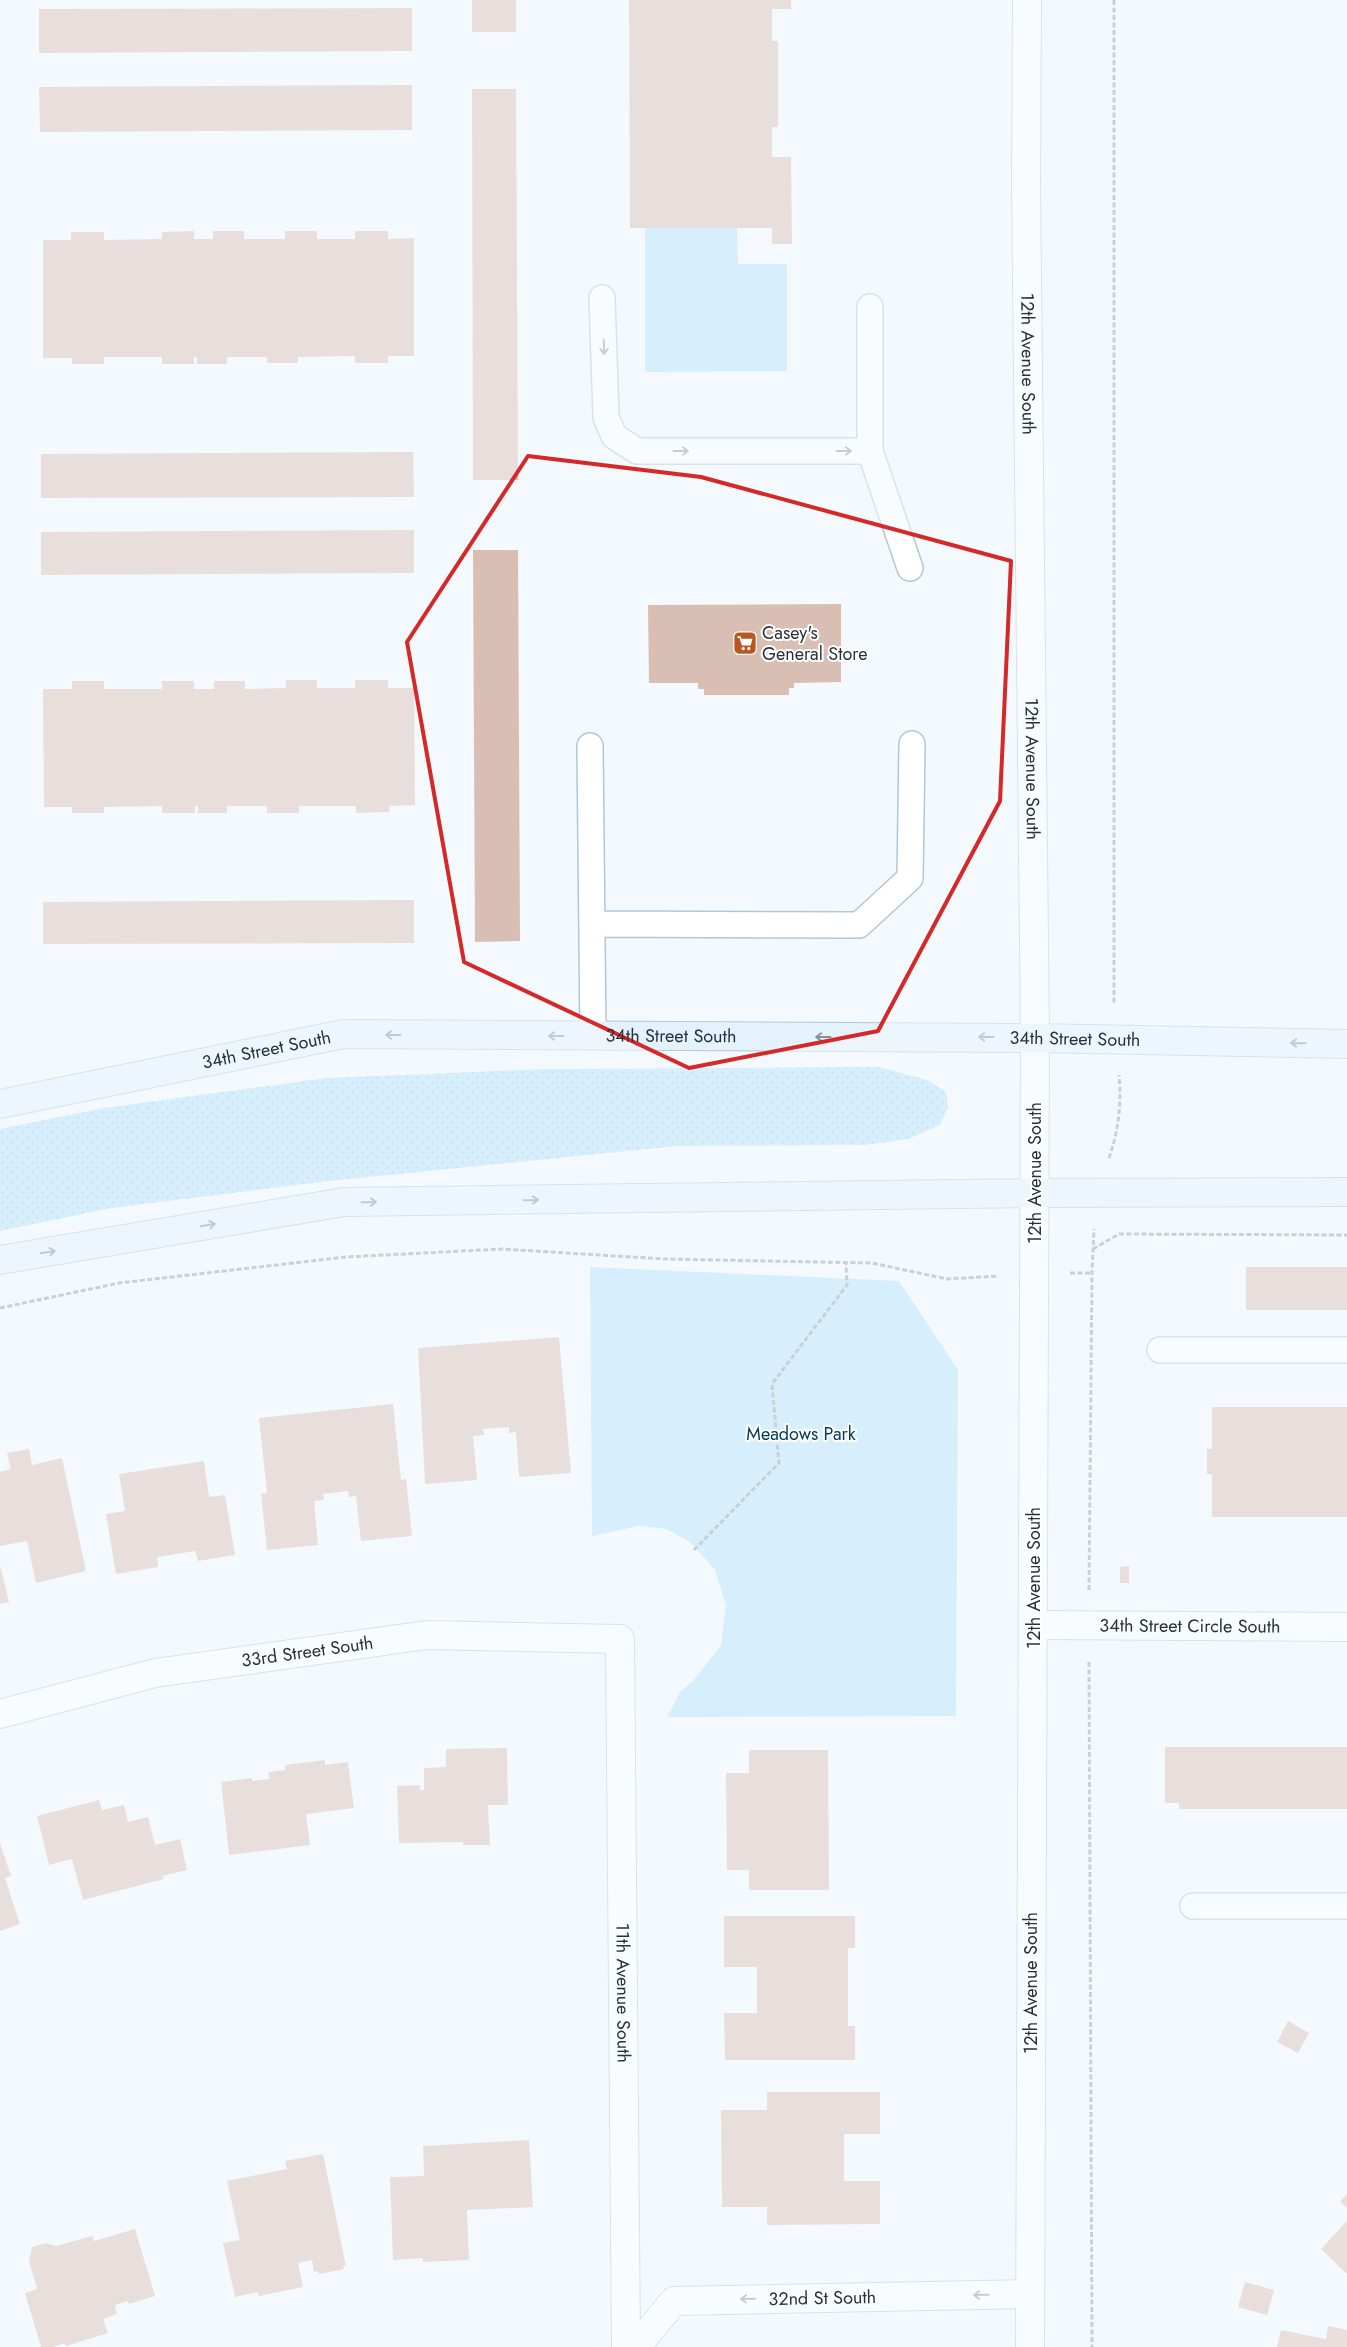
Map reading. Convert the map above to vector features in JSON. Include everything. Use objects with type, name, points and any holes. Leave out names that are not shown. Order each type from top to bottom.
[{"type":"main road","name":"34th Street South","points":[[0,1104],[344,1034],[1035,1038],[1347,1044]]},
{"type":"main road","points":[[0,1260],[344,1202],[1035,1193],[1347,1192]]},
{"type":"street","name":"12th Avenue South","points":[[1027,0],[1026,184],[1035,1038],[1030,2347]]},
{"type":"street","name":"34th Street Circle South","points":[[1034,1625],[1347,1627]]},
{"type":"street","name":"33rd Street South","points":[[0,1714],[155,1672],[426,1635],[620,1639]]},
{"type":"street","name":"11th Avenue South","points":[[620,1639],[626,2347]]},
{"type":"street","name":"32nd St South","points":[[636,2347],[674,2301],[1029,2294]]},
{"type":"lane","points":[[602,298],[606,417],[614,436],[637,451],[870,451]]},
{"type":"lane","points":[[870,307],[870,451],[910,568]]},
{"type":"lane","points":[[592,924],[859,925],[910,878],[912,744]]},
{"type":"lane","points":[[590,746],[593,1036]]},
{"type":"lane","points":[[1160,1350],[1347,1350]]},
{"type":"lane","points":[[1193,1906],[1347,1906]]},
{"type":"path","points":[[1093,1249],[1119,1234],[1347,1235]]},
{"type":"path","points":[[0,1308],[119,1283],[346,1257],[502,1249],[664,1259],[872,1263],[947,1279],[1092,1273]]},
{"type":"path","points":[[694,1550],[778,1463],[772,1384],[847,1285],[846,1262]]},
{"type":"highlighted area","points":[[528,456],[701,477],[1011,561],[1000,801],[878,1031],[689,1068],[464,962],[407,642]]},
{"type":"green space","points":[[645,228],[737,228],[738,264],[787,264],[787,371],[645,372]]},
{"type":"green space","points":[[879,1067],[927,1080],[946,1092],[948,1107],[940,1125],[908,1139],[865,1145],[677,1146],[320,1182],[111,1208],[0,1231],[0,1129],[104,1108],[327,1078],[547,1069]]},
{"type":"green space","name":"Meadows Park","points":[[590,1267],[899,1281],[958,1370],[956,1716],[667,1717],[680,1692],[694,1680],[721,1645],[726,1605],[715,1570],[690,1542],[667,1529],[639,1526],[592,1536]]},
{"type":"building","points":[[472,0],[516,0],[516,32],[472,32]]},
{"type":"building","points":[[629,0],[791,0],[791,9],[772,9],[772,41],[778,41],[778,127],[772,127],[772,157],[791,157],[792,244],[772,244],[772,228],[630,228]]},
{"type":"building","points":[[412,8],[412,51],[39,53],[39,9]]},
{"type":"building","points":[[412,85],[412,130],[40,132],[39,87]]},
{"type":"building","points":[[472,89],[516,89],[518,480],[473,480]]},
{"type":"building","points":[[194,231],[194,239],[213,239],[213,231],[244,231],[244,239],[285,239],[285,231],[317,231],[317,239],[355,239],[355,231],[388,231],[388,239],[414,238],[414,356],[388,356],[388,363],[355,363],[355,356],[298,357],[298,363],[267,363],[267,357],[227,357],[227,364],[197,364],[197,357],[194,357],[194,364],[162,364],[162,357],[104,357],[104,364],[72,364],[72,358],[43,358],[43,240],[71,240],[71,232],[104,232],[104,240],[162,239],[162,232]]},
{"type":"building","points":[[413,452],[414,497],[41,498],[41,454]]},
{"type":"building","points":[[414,530],[414,573],[41,575],[41,532]]},
{"type":"building","points":[[473,550],[518,550],[520,941],[475,942]]},
{"type":"building","name":"Casey's General Store","points":[[841,604],[841,682],[794,683],[794,688],[789,688],[789,695],[704,695],[704,689],[698,689],[698,683],[649,683],[648,605]]},
{"type":"building","points":[[286,680],[317,680],[317,688],[355,688],[355,680],[388,680],[388,688],[414,688],[415,805],[389,806],[389,812],[356,813],[356,806],[299,806],[299,813],[267,813],[267,806],[227,806],[227,813],[198,813],[198,806],[195,806],[195,813],[162,813],[162,806],[104,807],[104,813],[72,813],[72,807],[44,807],[43,689],[72,689],[72,681],[104,681],[104,689],[162,689],[162,681],[194,681],[194,689],[214,689],[214,681],[245,681],[245,689],[286,688]]},
{"type":"building","points":[[414,900],[414,943],[43,944],[43,902]]},
{"type":"building","points":[[1246,1267],[1347,1267],[1347,1310],[1246,1310]]},
{"type":"building","points":[[559,1337],[571,1473],[519,1477],[516,1432],[509,1433],[509,1427],[483,1429],[484,1435],[473,1436],[477,1480],[425,1484],[418,1348]]},
{"type":"building","points":[[393,1404],[401,1480],[406,1479],[412,1536],[361,1541],[356,1496],[349,1497],[348,1491],[323,1494],[324,1500],[314,1501],[318,1545],[267,1550],[261,1494],[267,1493],[259,1418]]},
{"type":"building","points":[[1212,1407],[1347,1407],[1347,1517],[1212,1517],[1212,1474],[1207,1474],[1207,1449],[1212,1449]]},
{"type":"building","points":[[29,1449],[32,1465],[62,1458],[86,1571],[36,1583],[27,1541],[0,1546],[0,1472],[11,1469],[7,1453]]},
{"type":"building","points":[[204,1461],[209,1497],[225,1495],[235,1555],[198,1561],[195,1551],[157,1557],[158,1567],[116,1574],[106,1514],[125,1511],[119,1474]]},
{"type":"building","points":[[0,1565],[9,1602],[0,1604]]},
{"type":"building","points":[[1129,1566],[1129,1583],[1120,1583],[1120,1567]]},
{"type":"building","points":[[1165,1747],[1347,1747],[1347,1809],[1179,1809],[1179,1803],[1165,1803]]},
{"type":"building","points":[[507,1748],[508,1805],[488,1805],[490,1845],[463,1845],[463,1842],[399,1843],[397,1786],[420,1785],[420,1790],[424,1790],[424,1768],[446,1767],[446,1749]]},
{"type":"building","points":[[749,1750],[828,1750],[829,1890],[749,1890],[749,1870],[727,1870],[726,1773],[749,1773]]},
{"type":"building","points":[[325,1760],[325,1765],[348,1762],[354,1808],[306,1814],[310,1845],[229,1855],[221,1782],[252,1778],[252,1781],[270,1779],[268,1772],[285,1770],[285,1765]]},
{"type":"building","points":[[99,1800],[102,1810],[124,1805],[128,1822],[148,1817],[155,1845],[180,1839],[187,1870],[162,1876],[164,1879],[83,1900],[72,1859],[49,1865],[37,1816]]},
{"type":"building","points":[[0,1843],[11,1876],[5,1878],[20,1924],[0,1931]]},
{"type":"building","points":[[724,1916],[855,1916],[855,1948],[848,1948],[848,2026],[855,2026],[855,2060],[725,2060],[724,2013],[757,2013],[757,1967],[724,1967]]},
{"type":"building","points":[[1288,2021],[1309,2033],[1298,2053],[1277,2042]]},
{"type":"building","points":[[767,2092],[880,2092],[880,2134],[844,2134],[844,2181],[880,2181],[880,2224],[767,2225],[767,2207],[722,2207],[721,2110],[767,2110]]},
{"type":"building","points":[[529,2140],[533,2207],[467,2210],[469,2260],[423,2262],[423,2258],[393,2260],[390,2177],[424,2176],[423,2146]]},
{"type":"building","points":[[323,2154],[346,2266],[343,2266],[344,2269],[319,2274],[318,2271],[314,2272],[312,2260],[298,2263],[303,2287],[259,2296],[258,2292],[235,2297],[223,2243],[240,2240],[227,2181],[287,2169],[285,2161]]},
{"type":"building","points":[[1347,2194],[1347,2208],[1340,2201]]},
{"type":"building","points":[[1347,2221],[1347,2274],[1321,2249]]},
{"type":"building","points":[[135,2229],[155,2296],[129,2304],[128,2301],[115,2305],[117,2314],[103,2319],[108,2333],[66,2346],[65,2343],[53,2347],[41,2347],[25,2293],[37,2289],[29,2261],[32,2247],[46,2243],[56,2246],[92,2236],[94,2241]]},
{"type":"building","points":[[1245,2282],[1274,2290],[1267,2315],[1238,2307]]},
{"type":"building","points":[[1328,2326],[1347,2330],[1347,2347],[1277,2347],[1281,2330],[1326,2339]]},
{"type":"place","name":"Casey's General Store","points":[[745,643]]}]
